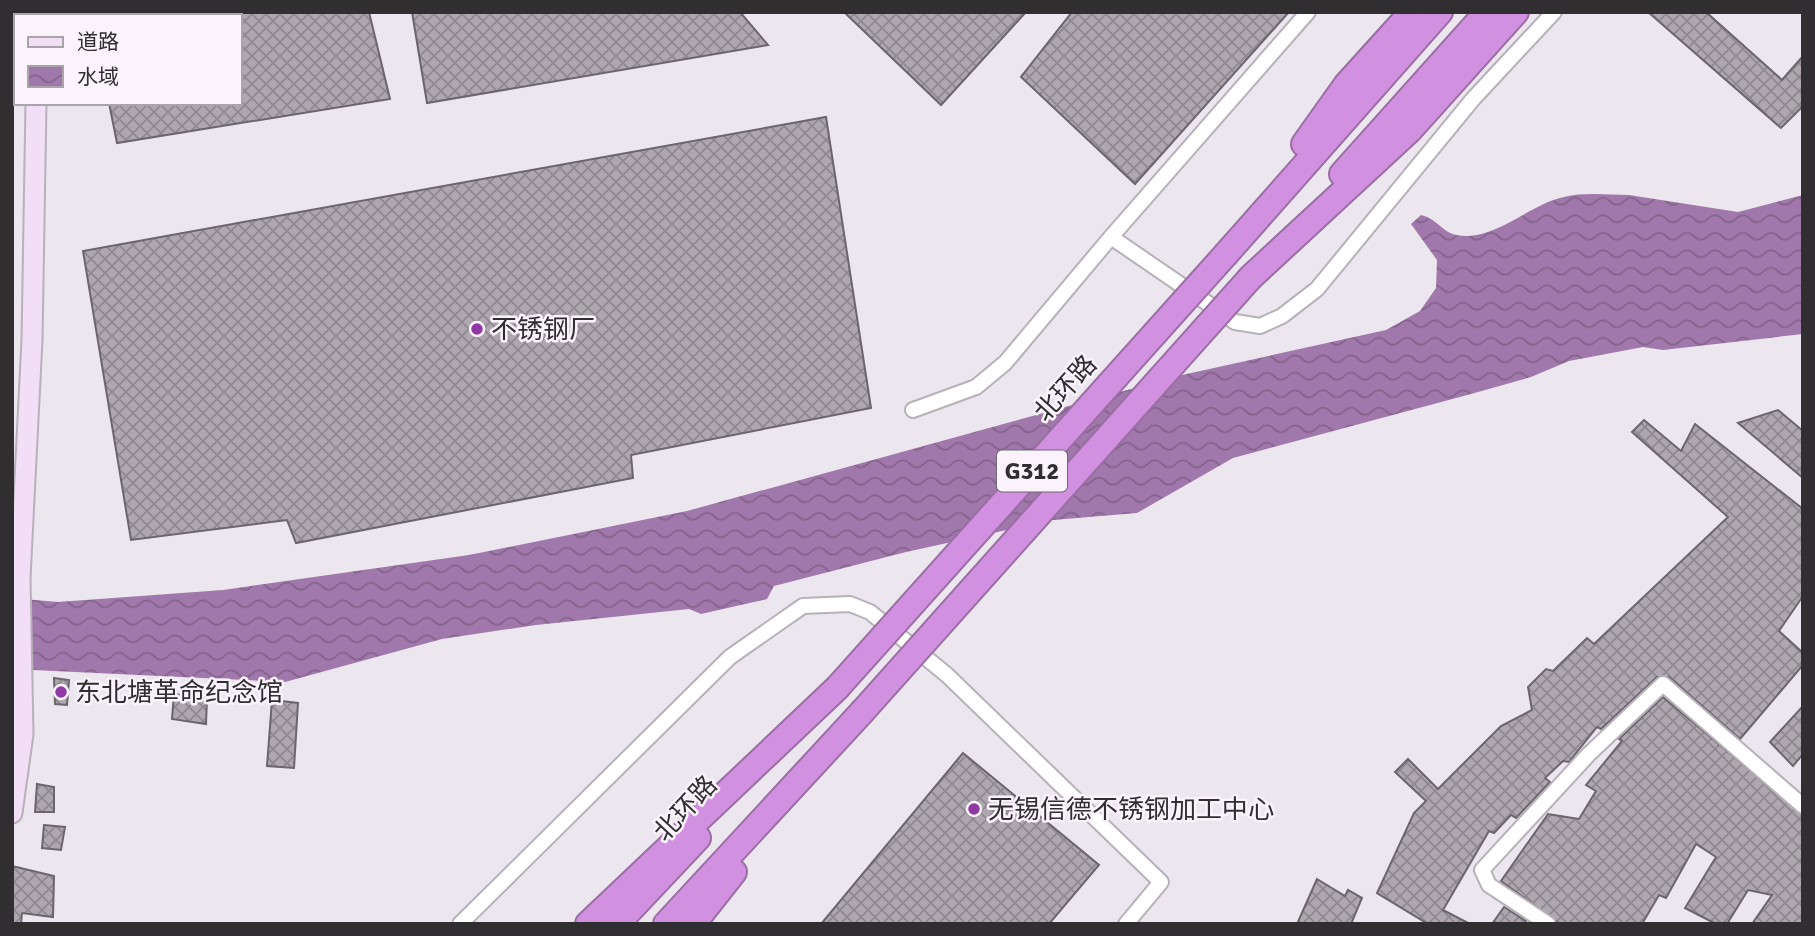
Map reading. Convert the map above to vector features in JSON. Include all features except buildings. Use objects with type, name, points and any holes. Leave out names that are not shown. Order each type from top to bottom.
[{"type":"highway","points":[[1227,253],[1346,85],[1412,12]]},
{"type":"highway","name":"北环路","points":[[617,924],[837,688],[1440,12]]},
{"type":"highway","name":"G312","points":[[666,924],[862,712],[1487,12]]},
{"type":"highway","points":[[1251,277],[1410,130],[1516,12]]},
{"type":"highway","points":[[588,924],[837,688]]},
{"type":"highway","points":[[693,924],[862,712]]},
{"type":"street","points":[[913,410],[976,387],[1005,363],[1308,12]]},
{"type":"street","points":[[1111,237],[1235,322],[1260,326],[1282,316],[1317,289],[1473,99],[1553,12]]},
{"type":"street","points":[[12,813],[23,734],[20,578],[32,340],[36,105]]},
{"type":"street","points":[[460,924],[730,657],[803,606],[850,604],[870,612],[947,675],[1161,882],[1126,924]]},
{"type":"street","points":[[1548,924],[1489,885],[1482,870],[1589,754],[1663,684],[1803,806]]},
{"type":"water","points":[[1588,194],[1629,195],[1738,212],[1803,195],[1803,334],[1663,350],[1643,347],[1569,361],[1531,377],[1233,458],[1137,513],[1053,520],[906,552],[774,586],[767,599],[701,614],[689,609],[536,625],[442,639],[285,682],[12,669],[12,598],[58,602],[223,590],[469,555],[687,511],[1182,375],[1386,330],[1420,311],[1436,288],[1437,260],[1411,224],[1421,215],[1452,234],[1468,236],[1493,230],[1564,197]]},
{"type":"place","name":"不锈钢厂","points":[[477,329]]},
{"type":"place","name":"东北塘革命纪念馆","points":[[61,692]]},
{"type":"place","name":"无锡信德不锈钢加工中心","points":[[974,809]]}]
